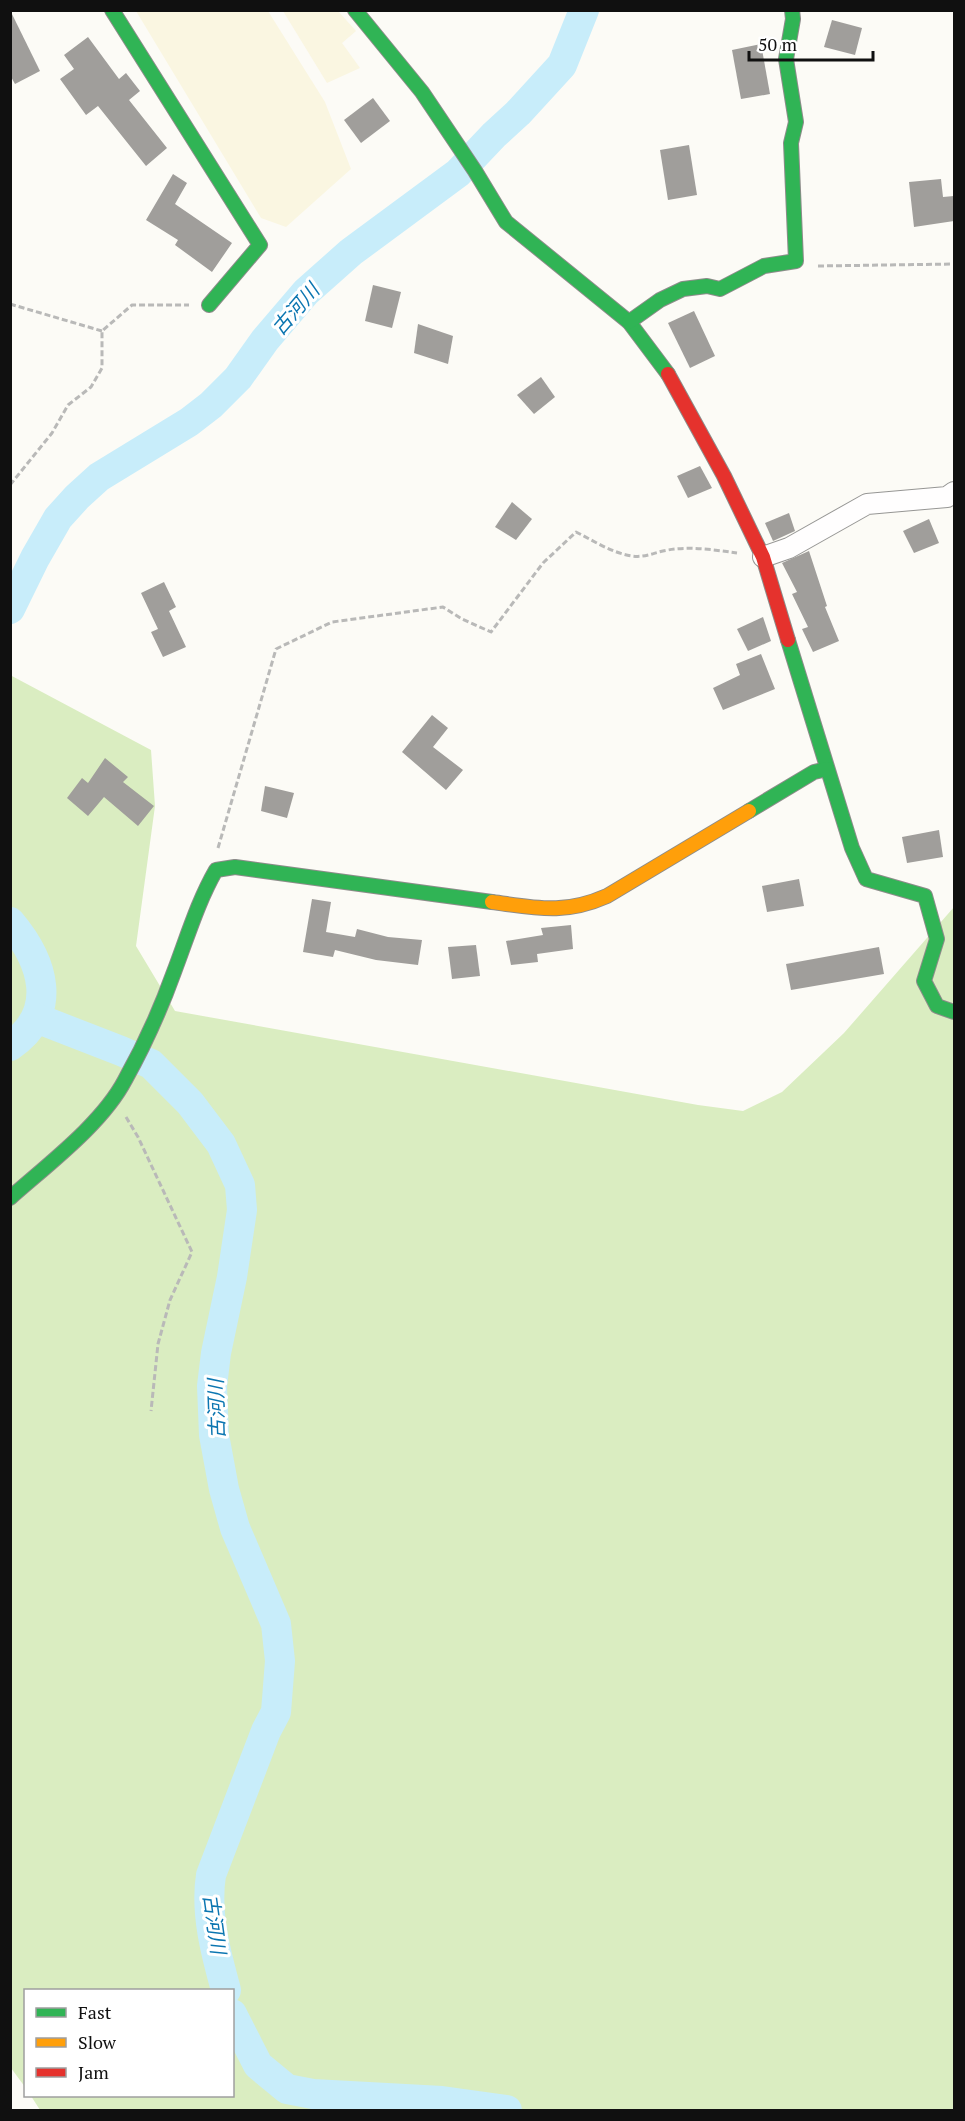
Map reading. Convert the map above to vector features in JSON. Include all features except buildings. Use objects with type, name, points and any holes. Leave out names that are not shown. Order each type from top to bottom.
[{"type":"street","points":[[112,10],[260,245],[209,305]]},
{"type":"street","points":[[355,10],[422,92],[506,222],[629,322],[671,379],[724,476],[763,557],[852,848],[866,879],[925,896],[937,939],[924,981],[937,1006],[954,1012]]},
{"type":"street","points":[[629,322],[659,299],[686,288],[709,286],[720,289],[764,266],[796,261],[791,143],[796,122],[786,59],[793,19],[792,10]]},
{"type":"street","points":[[763,557],[789,548],[867,504],[947,497],[954,492]]},
{"type":"street","points":[[10,1198],[82,1133],[114,1098],[125,1081],[168,988],[206,887],[216,870],[235,867],[544,909],[570,910],[586,906],[607,896],[814,772],[827,769]]},
{"type":"path","points":[[796,261],[817,266],[954,264]]},
{"type":"path","points":[[10,304],[102,331]]},
{"type":"path","points":[[10,485],[52,433],[68,405],[91,387],[102,368],[102,331],[132,305],[209,305]]},
{"type":"path","points":[[216,870],[216,856],[276,649],[332,622],[443,607],[462,619],[491,632],[543,563],[576,532],[611,550],[632,556],[649,556],[668,550],[709,549],[763,557]]},
{"type":"path","points":[[114,1098],[138,1137],[192,1252],[170,1300],[158,1344],[150,1411]]},
{"type":"shaded area","points":[[136,11],[268,11],[325,102],[351,169],[286,227],[261,218]]},
{"type":"shaded area","points":[[283,11],[338,11],[356,31],[342,43],[360,68],[327,83]]},
{"type":"green space","points":[[10,675],[151,750],[155,806],[136,946],[175,1011],[698,1105],[743,1111],[782,1092],[844,1033],[954,907],[954,2110],[40,2110],[32,2097],[234,2097],[234,1989],[24,1989],[24,2086],[11,2068]]},
{"type":"waterway","name":"古河川","points":[[10,609],[58,518],[77,497],[99,477],[189,422],[211,405],[238,378],[265,340],[306,292],[351,252],[458,173],[562,65],[584,10]]},
{"type":"waterway","name":"古河川","points":[[10,922],[31,953],[38,969],[41,986],[41,1002],[36,1018],[26,1033],[10,1046]]},
{"type":"waterway","name":"古河川","points":[[36,1018],[151,1064],[190,1103],[221,1144],[240,1185],[242,1210],[212,1386],[214,1435],[224,1489],[235,1528],[276,1624],[280,1661],[276,1712],[266,1731],[211,1875],[210,1919],[226,1989]]},
{"type":"waterway","name":"古河川","points":[[234,2018],[258,2065],[287,2089],[313,2094],[442,2101],[507,2110]]},
{"type":"traffic: fast","points":[[112,10],[260,245],[209,305]]},
{"type":"traffic: fast","points":[[355,10],[422,92],[506,222],[629,322],[668,374]]},
{"type":"traffic: fast","points":[[629,322],[660,300],[683,289],[707,286],[720,289],[764,266],[796,261],[791,143],[796,122],[786,59],[793,19],[792,10]]},
{"type":"traffic: fast","points":[[788,640],[852,848],[866,879],[925,896],[937,939],[924,981],[937,1006],[954,1012]]},
{"type":"traffic: fast","points":[[749,811],[814,772],[827,769]]},
{"type":"traffic: fast","points":[[10,1198],[73,1143],[115,1096],[152,1027],[198,907],[216,870],[235,867],[492,902]]},
{"type":"traffic: slow","points":[[492,902],[550,908],[564,908],[592,902],[607,896],[749,811]]},
{"type":"traffic: jam","points":[[668,374],[724,476],[763,557],[788,640]]}]
